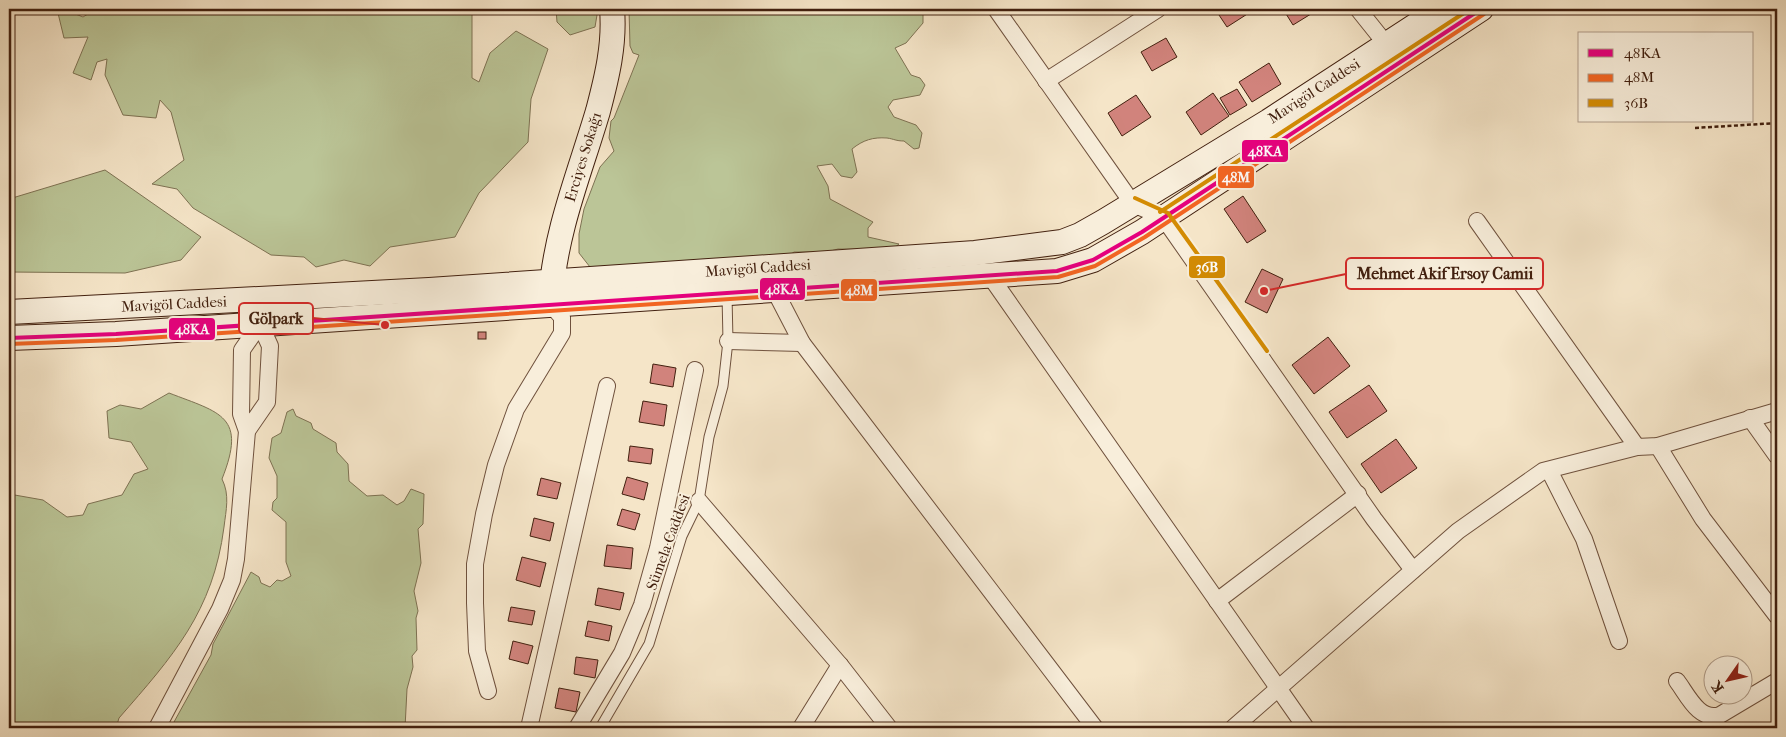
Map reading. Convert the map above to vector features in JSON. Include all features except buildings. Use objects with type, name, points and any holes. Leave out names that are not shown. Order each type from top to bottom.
[{"type":"main road","name":"Erciyes Sokağı","points":[[551,306],[552,282],[559,238],[604,86],[612,49],[612,9]]},
{"type":"main road","name":"Mavigöl Caddesi","points":[[9,312],[552,282],[966,254],[1041,246],[1080,235],[1133,204],[1269,121],[1440,9]]},
{"type":"main road","name":"Mavigöl Caddesi","points":[[9,338],[551,306],[727,292],[1056,272],[1076,267],[1107,252],[1481,9]]},
{"type":"street","points":[[996,9],[1133,204],[1163,217],[1413,570]]},
{"type":"street","points":[[1046,81],[1158,9]]},
{"type":"street","points":[[1358,9],[1386,44]]},
{"type":"street","points":[[1477,221],[1637,447]]},
{"type":"street","points":[[990,276],[1306,728]]},
{"type":"street","points":[[774,289],[802,343],[1095,728]]},
{"type":"street","points":[[247,431],[266,402],[267,394],[270,346],[260,324],[259,299]]},
{"type":"street","points":[[488,691],[477,651],[475,564],[496,465],[516,409],[562,333],[562,317],[551,306]]},
{"type":"street","points":[[157,728],[220,608],[232,580],[236,559],[247,431],[241,414],[242,350],[260,324]]},
{"type":"street","points":[[728,341],[802,343]]},
{"type":"street","points":[[577,728],[622,653],[642,605],[658,548],[695,370]]},
{"type":"street","points":[[532,727],[607,386]]},
{"type":"street","points":[[241,393],[253,388],[267,394]]},
{"type":"street","points":[[1233,728],[1458,531],[1543,471],[1637,447],[1658,446],[1750,418],[1777,412]]},
{"type":"street","points":[[1750,418],[1777,456]]},
{"type":"street","points":[[1658,446],[1703,519],[1777,616]]},
{"type":"street","points":[[1550,470],[1584,539],[1620,641]]},
{"type":"street","points":[[1217,601],[1358,494]]},
{"type":"street","points":[[699,501],[840,665],[889,728]]},
{"type":"street","points":[[802,728],[840,665]]},
{"type":"street","points":[[1676,681],[1699,710],[1712,717],[1720,716],[1777,681]]},
{"type":"lane","name":"Sümela Caddesi","points":[[600,728],[648,644],[682,536],[699,501],[710,437],[723,386],[728,341],[727,292]]},
{"type":"path","points":[[1695,128],[1777,123]]},
{"type":"green space","points":[[57,9],[63,9],[83,17],[96,9],[472,9],[472,78],[479,82],[490,53],[516,31],[548,49],[531,99],[528,142],[479,193],[455,237],[390,247],[370,266],[344,260],[316,267],[304,257],[271,255],[193,208],[177,189],[152,184],[184,160],[171,112],[160,100],[156,118],[123,115],[105,75],[107,59],[97,62],[91,80],[73,73],[88,37],[64,38]]},
{"type":"green space","points":[[556,9],[598,9],[595,27],[570,35],[557,22]]},
{"type":"green space","points":[[629,9],[923,9],[923,23],[906,43],[895,48],[911,75],[920,78],[925,85],[920,95],[893,100],[888,107],[894,117],[916,125],[922,133],[919,148],[914,149],[904,141],[887,138],[864,141],[852,149],[857,172],[852,178],[841,176],[832,164],[817,166],[828,186],[830,199],[873,222],[868,228],[868,237],[899,244],[892,250],[838,249],[827,252],[794,252],[787,257],[590,267],[579,253],[579,234],[584,209],[600,167],[614,151],[609,138],[611,121],[614,118],[639,55],[633,53],[630,46]]},
{"type":"green space","points":[[105,170],[201,237],[181,260],[125,273],[9,272],[9,199]]},
{"type":"green space","points":[[169,393],[215,412],[230,429],[232,442],[222,479],[227,497],[219,557],[211,584],[200,608],[188,631],[173,653],[119,718],[116,728],[9,728],[9,494],[43,500],[67,517],[83,515],[88,504],[122,495],[134,474],[148,469],[131,442],[109,438],[107,411],[120,405],[141,409]]},
{"type":"green space","points":[[293,409],[296,416],[311,423],[313,429],[336,443],[337,452],[348,464],[349,481],[367,496],[383,495],[397,505],[404,501],[411,489],[424,494],[423,524],[418,529],[421,563],[414,591],[418,611],[416,618],[417,650],[412,656],[413,667],[407,689],[405,728],[168,728],[174,722],[211,655],[213,644],[251,572],[259,577],[261,583],[270,587],[277,580],[282,581],[291,576],[286,562],[286,522],[272,510],[273,502],[277,498],[277,476],[269,458],[272,438],[281,433],[287,412]]},
{"type":"transit line","name":"36B","points":[[1160,212],[1470,9]]},
{"type":"transit line","name":"48KA","points":[[9,338],[116,334],[1057,271],[1093,260],[1142,232],[1481,9]]},
{"type":"transit line","name":"48M","points":[[9,344],[116,340],[1058,277],[1095,266],[1145,237],[1484,14]]},
{"type":"transit line","name":"36B","points":[[1135,198],[1168,213],[1267,351]]},
{"type":"place","name":"Mehmet Akif Ersoy Camii","points":[[1264,291]]},
{"type":"place","name":"Gölpark","points":[[385,325]]}]
